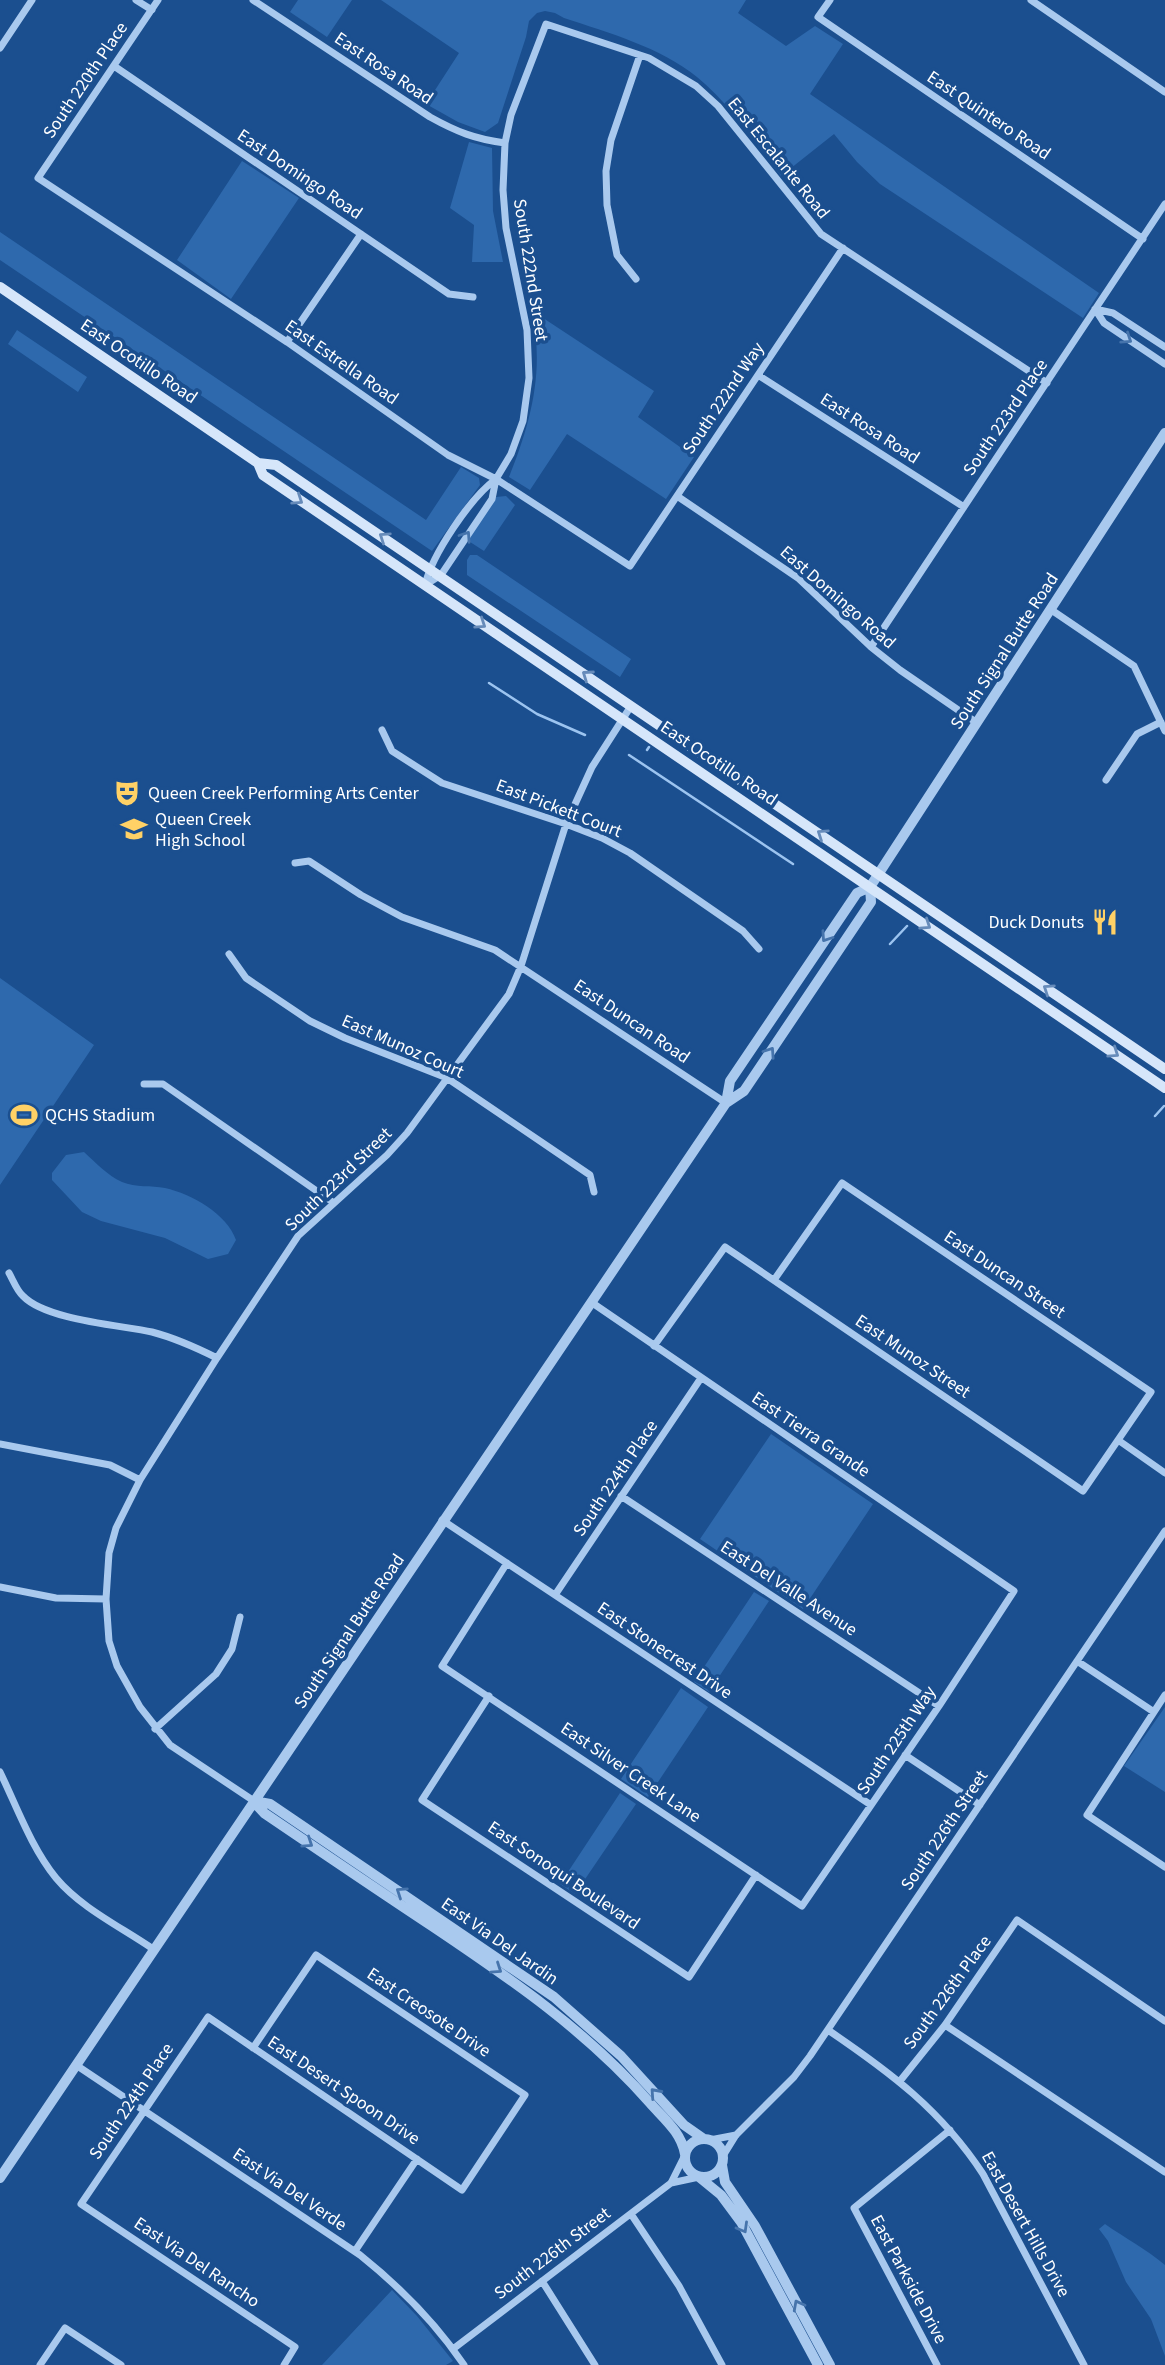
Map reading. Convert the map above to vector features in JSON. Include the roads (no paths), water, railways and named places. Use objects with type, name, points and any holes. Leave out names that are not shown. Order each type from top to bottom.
[{"type":"main road","name":"East Ocotillo Road","points":[[0,287],[258,463],[276,465],[441,575],[1165,1069]]},
{"type":"main road","name":"East Ocotillo Road","points":[[258,463],[263,475],[1165,1088]]},
{"type":"street","points":[[0,48],[32,0]]},
{"type":"street","points":[[136,0],[152,10]]},
{"type":"street","name":"South 220th Place","points":[[38,178],[158,0]]},
{"type":"street","name":"East Rosa Road","points":[[253,0],[430,117],[459,133],[505,143]]},
{"type":"street","name":"East Quintero Road","points":[[830,0],[818,17],[1143,239]]},
{"type":"street","points":[[1031,0],[1165,93]]},
{"type":"street","name":"South 222nd Street","points":[[425,585],[441,575],[492,499],[496,479],[511,454],[523,421],[529,378],[527,330],[506,228],[503,190],[505,143],[511,115],[545,24]]},
{"type":"street","name":"East Escalante Road","points":[[545,24],[640,55],[673,70],[696,86],[718,106],[821,234],[1047,383]]},
{"type":"street","points":[[636,279],[617,255],[607,205],[606,171],[611,140],[640,55]]},
{"type":"street","name":"East Domingo Road","points":[[114,66],[449,294],[473,297]]},
{"type":"street","name":"East Estrella Road","points":[[38,178],[287,342],[448,455],[496,479],[630,566]]},
{"type":"street","name":"South 223rd Place","points":[[871,647],[1165,204]]},
{"type":"street","points":[[287,342],[361,234]]},
{"type":"street","name":"South 222nd Way","points":[[630,566],[843,248]]},
{"type":"street","points":[[1095,309],[1113,313],[1165,347]]},
{"type":"street","points":[[1095,309],[1104,324],[1165,364]]},
{"type":"street","name":"East Rosa Road","points":[[758,375],[964,507]]},
{"type":"street","name":"South Signal Butte Road","points":[[0,2178],[726,1102],[730,1081],[857,893],[870,887],[1165,433]]},
{"type":"street","name":"South 222nd Street","points":[[425,585],[429,567],[480,491],[496,479]]},
{"type":"street","name":"East Domingo Road","points":[[677,496],[798,578],[871,647],[977,723]]},
{"type":"street","points":[[1049,609],[1134,666],[1165,731]]},
{"type":"street","name":"South 223rd Street","points":[[106,1599],[109,1553],[116,1528],[140,1480],[216,1358],[298,1236],[407,1133],[509,994],[521,966],[566,824],[592,767],[631,706]]},
{"type":"street","points":[[1107,780],[1137,734],[1161,722]]},
{"type":"street","name":"East Pickett Court","points":[[382,730],[392,751],[442,783],[566,824],[602,838],[630,853],[743,930],[759,949]]},
{"type":"street","name":"East Duncan Road","points":[[295,863],[309,861],[361,895],[402,917],[495,950],[726,1102]]},
{"type":"street","name":"South Signal Butte Road","points":[[726,1102],[744,1091],[864,913],[871,902],[870,887]]},
{"type":"street","name":"East Munoz Court","points":[[229,954],[246,978],[310,1021],[345,1038],[447,1078],[590,1175],[594,1192]]},
{"type":"street","points":[[144,1084],[163,1084],[334,1203]]},
{"type":"street","name":"East Duncan Street","points":[[774,1280],[842,1183],[1151,1392],[1118,1440]]},
{"type":"street","name":"East Munoz Street","points":[[654,1346],[725,1247],[1083,1491],[1118,1440]]},
{"type":"street","points":[[9,1273],[23,1297],[49,1311],[186,1342],[216,1358]]},
{"type":"street","name":"East Tierra Grande","points":[[591,1302],[1014,1591]]},
{"type":"street","name":"South 224th Place","points":[[555,1595],[701,1378]]},
{"type":"street","points":[[1118,1440],[1165,1473]]},
{"type":"street","points":[[0,1444],[110,1465],[140,1480]]},
{"type":"street","name":"East Del Valle Avenue","points":[[621,1496],[939,1706]]},
{"type":"street","name":"East Stonecrest Drive","points":[[442,1520],[871,1805]]},
{"type":"street","name":"South 226th Street","points":[[722,2161],[736,2135],[794,2077],[828,2030],[1165,1531]]},
{"type":"street","name":"East Silver Creek Lane","points":[[507,1563],[442,1666],[802,1906]]},
{"type":"street","points":[[0,1587],[57,1598],[106,1599]]},
{"type":"street","name":"South 225th Way","points":[[802,1906],[1014,1591]]},
{"type":"street","name":"East Via Del Jardin","points":[[106,1599],[109,1641],[117,1666],[155,1729],[170,1745],[254,1801],[264,1814],[516,1982],[557,2014],[618,2068],[667,2121],[681,2139],[685,2156]]},
{"type":"street","points":[[155,1729],[216,1674],[232,1649],[240,1617]]},
{"type":"street","points":[[1077,1661],[1154,1712]]},
{"type":"street","points":[[1165,1695],[1087,1815],[1165,1867]]},
{"type":"street","name":"East Sonoqui Boulevard","points":[[489,1696],[422,1800],[689,1978],[756,1875]]},
{"type":"street","points":[[905,1755],[980,1805]]},
{"type":"street","points":[[0,1772],[42,1858],[58,1880],[79,1899],[153,1949]]},
{"type":"street","name":"East Via Del Jardin","points":[[254,1801],[270,1804],[554,1997],[621,2056],[684,2125],[707,2140]]},
{"type":"street","name":"South 226th Place","points":[[900,2081],[945,2025],[1017,1920],[1165,2021]]},
{"type":"street","name":"East Creosote Drive","points":[[253,2048],[316,1955],[525,2095],[462,2190]]},
{"type":"street","name":"South 224th Place","points":[[81,2204],[208,2017]]},
{"type":"street","name":"East Desert Spoon Drive","points":[[208,2017],[462,2190]]},
{"type":"street","points":[[945,2025],[1165,2172]]},
{"type":"street","name":"East Desert Hills Drive","points":[[828,2030],[900,2081],[950,2130],[983,2174],[1084,2365]]},
{"type":"street","name":"East Via Del Verde","points":[[76,2065],[355,2251],[389,2278],[412,2301],[464,2365]]},
{"type":"street","name":"East Parkside Drive","points":[[937,2365],[854,2208],[950,2130]]},
{"type":"street","points":[[736,2135],[694,2142],[685,2156],[688,2170],[721,2195],[741,2222],[818,2365]]},
{"type":"street","points":[[707,2140],[719,2146],[725,2182],[755,2226],[830,2365]]},
{"type":"street","name":"South 226th Street","points":[[453,2349],[671,2183],[685,2156]]},
{"type":"street","points":[[355,2251],[417,2159]]},
{"type":"street","points":[[699,2177],[710,2177],[722,2161]]},
{"type":"street","name":"South 226th Street","points":[[671,2183],[699,2177]]},
{"type":"street","name":"East Via Del Rancho","points":[[81,2204],[295,2347],[284,2365]]},
{"type":"street","points":[[631,2214],[680,2286],[722,2365]]},
{"type":"street","points":[[542,2281],[595,2365]]},
{"type":"street","points":[[40,2365],[65,2328],[121,2365]]},
{"type":"waterway","points":[[489,683],[537,714],[585,735]]},
{"type":"waterway","points":[[629,755],[793,864]]},
{"type":"waterway","points":[[890,944],[907,926]]},
{"type":"waterway","points":[[1155,1116],[1164,1106]]},
{"type":"place","name":"Queen Creek Performing Arts Center","points":[[127,793]]},
{"type":"place","name":"Queen Creek High School","points":[[134,829]]},
{"type":"place","name":"Duck Donuts","points":[[1105,922]]},
{"type":"place","name":"QCHS Stadium","points":[[24,1115]]}]
